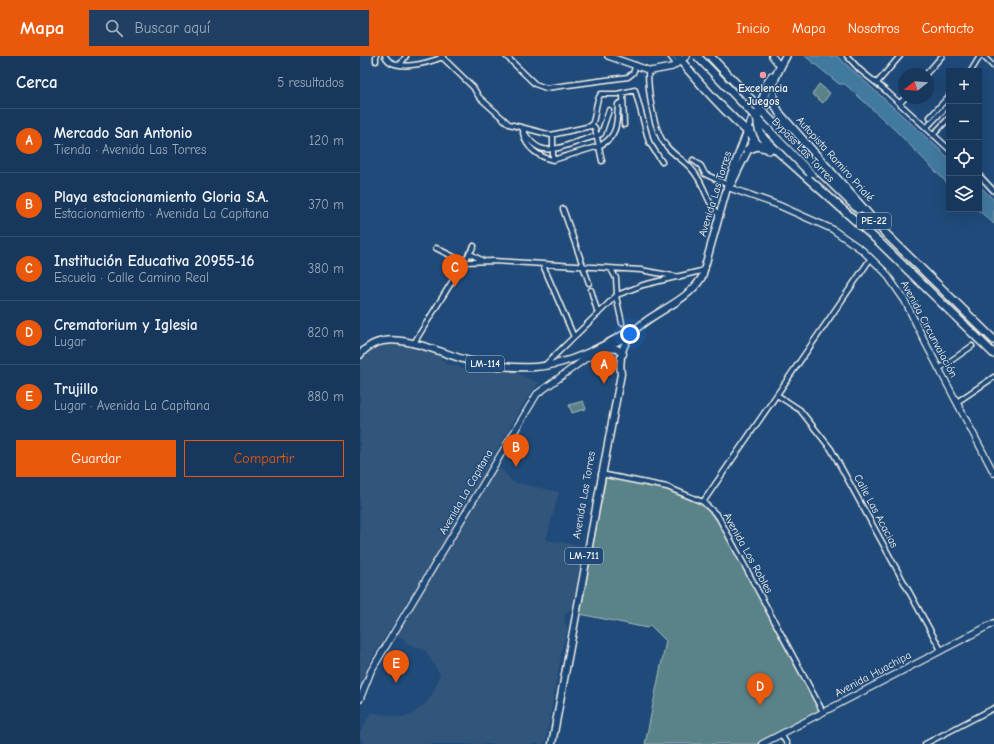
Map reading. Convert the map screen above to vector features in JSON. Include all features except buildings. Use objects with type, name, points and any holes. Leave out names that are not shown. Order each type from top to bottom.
[{"type":"highway","name":"Bypass Las Torres","points":[[697,56],[878,241]]},
{"type":"highway","name":"Bypass Las Torres","points":[[710,56],[816,168],[885,233]]},
{"type":"highway","name":"Avenida Las Torres","points":[[771,76],[780,61],[786,56]]},
{"type":"highway","points":[[680,59],[694,76],[748,131],[756,135],[767,148],[838,205]]},
{"type":"highway","name":"Avenida Las Torres","points":[[770,87],[780,61]]},
{"type":"highway","name":"PE-22","points":[[771,76],[770,87],[757,118],[759,130],[764,139],[878,241],[994,354]]},
{"type":"highway","name":"Autopista Ramiro Prialé","points":[[770,87],[776,108],[790,126],[885,233],[994,340]]},
{"type":"highway","points":[[756,135],[786,125],[790,126]]},
{"type":"highway","points":[[747,150],[758,146],[767,148]]},
{"type":"main road","name":"Avenida Las Torres","points":[[552,744],[618,373],[621,368],[625,346],[630,335],[638,326],[690,292],[698,284],[705,270],[728,186],[764,87],[771,76]]},
{"type":"main road","name":"Avenida Las Torres","points":[[630,335],[689,297],[704,280],[711,262],[728,186],[756,135],[770,87]]},
{"type":"main road","name":"LM-114","points":[[360,354],[370,346],[386,341],[401,340],[473,362],[501,366],[534,367],[589,352],[616,341],[638,326]]},
{"type":"main road","points":[[616,341],[625,346]]},
{"type":"main road","points":[[607,348],[617,349],[623,354]]},
{"type":"main road","name":"Avenida Las Torres","points":[[549,744],[601,474]]},
{"type":"street","points":[[376,56],[376,61]]},
{"type":"street","points":[[385,56],[391,63],[400,66],[442,57],[497,114],[509,124],[541,134],[553,135],[592,125]]},
{"type":"street","points":[[400,66],[406,56]]},
{"type":"street","points":[[506,56],[535,84],[546,88],[628,77],[633,73],[636,65]]},
{"type":"street","points":[[608,56],[648,70],[665,69],[680,59]]},
{"type":"street","points":[[670,56],[680,59]]},
{"type":"street","points":[[772,56],[780,61]]},
{"type":"street","points":[[847,56],[898,101]]},
{"type":"street","points":[[877,84],[900,56]]},
{"type":"street","points":[[931,68],[942,56]]},
{"type":"street","points":[[974,68],[982,56],[994,67]]},
{"type":"street","points":[[648,70],[652,109],[658,129],[666,145],[691,168],[698,178],[710,204],[719,215]]},
{"type":"street","points":[[602,161],[592,125],[599,96],[601,94],[635,90],[649,142],[662,162]]},
{"type":"street","points":[[623,92],[624,125]]},
{"type":"street","points":[[930,117],[946,99]]},
{"type":"street","points":[[522,128],[524,137],[533,151],[541,157],[553,160],[599,146],[605,142],[617,128],[618,104],[623,102]]},
{"type":"street","points":[[901,104],[946,146]]},
{"type":"street","points":[[926,128],[946,107]]},
{"type":"street","points":[[522,128],[534,145],[543,149],[553,150],[596,136],[602,132],[609,110]]},
{"type":"street","points":[[933,135],[946,121]]},
{"type":"street","points":[[553,135],[553,160]]},
{"type":"street","points":[[693,160],[701,166],[705,174],[728,186]]},
{"type":"street","points":[[980,176],[994,191]]},
{"type":"street","name":"Avenida Circunvalación","points":[[728,186],[829,227],[848,239],[885,272],[897,288],[994,473]]},
{"type":"street","points":[[563,209],[588,284]]},
{"type":"street","points":[[414,343],[474,246]]},
{"type":"street","points":[[436,248],[464,262],[484,261],[642,270],[679,277]]},
{"type":"street","points":[[469,253],[484,261]]},
{"type":"street","points":[[703,502],[871,258]]},
{"type":"street","points":[[543,265],[574,337]]},
{"type":"street","points":[[611,269],[616,278],[617,296],[622,323]]},
{"type":"street","points":[[545,365],[617,296],[638,286],[705,270]]},
{"type":"street","points":[[591,290],[598,314]]},
{"type":"street","name":"Avenida La Capitana","points":[[360,699],[370,671],[537,394],[585,359],[607,348],[616,341],[630,335]]},
{"type":"street","points":[[939,369],[972,346]]},
{"type":"street","points":[[957,402],[994,377]]},
{"type":"street","name":"Calle Las Acacias","points":[[777,395],[800,410],[831,449],[941,650]]},
{"type":"street","name":"Avenida Los Robles","points":[[601,474],[666,487],[703,502],[718,516],[823,712]]},
{"type":"street","name":"Avenida Huachipa","points":[[762,744],[994,623]]},
{"type":"street","points":[[925,744],[994,708]]},
{"type":"street","points":[[781,734],[787,744]]},
{"type":"shaded area","points":[[805,56],[837,56],[946,155],[946,182],[896,131],[845,84],[839,84]]},
{"type":"shaded area","points":[[982,188],[994,200],[994,224],[980,212],[982,212]]},
{"type":"shaded area","points":[[406,343],[436,353],[446,364],[458,366],[464,369],[477,369],[483,367],[518,369],[517,373],[539,383],[525,401],[451,531],[369,663],[360,688],[360,359],[367,351],[384,344]]},
{"type":"shaded area","points":[[496,468],[504,470],[513,482],[559,492],[546,540],[584,546],[572,609],[565,614],[564,621],[568,629],[563,644],[545,744],[365,744],[360,738],[360,733],[371,712],[401,717],[411,715],[426,703],[433,693],[440,675],[425,650],[405,643],[405,639],[395,637]]},
{"type":"green space","points":[[819,84],[830,93],[823,103],[812,94]]},
{"type":"green space","points":[[583,401],[586,409],[572,413],[569,405]]},
{"type":"green space","points":[[606,477],[667,489],[701,504],[721,525],[820,708],[819,713],[759,744],[645,744],[666,641],[650,625],[647,628],[580,614]]},
{"type":"place","name":"Excelencia Juegos","points":[[763,75]]},
{"type":"place","name":"Institución Educativa 20955-16","points":[[455,287]]},
{"type":"place","name":"Mercado San Antonio","points":[[604,384]]},
{"type":"place","name":"Playa estacionamiento Gloria S.A.","points":[[516,467]]},
{"type":"place","name":"Trujillo","points":[[396,683]]},
{"type":"place","name":"Crematorium y Iglesia","points":[[760,706]]}]
